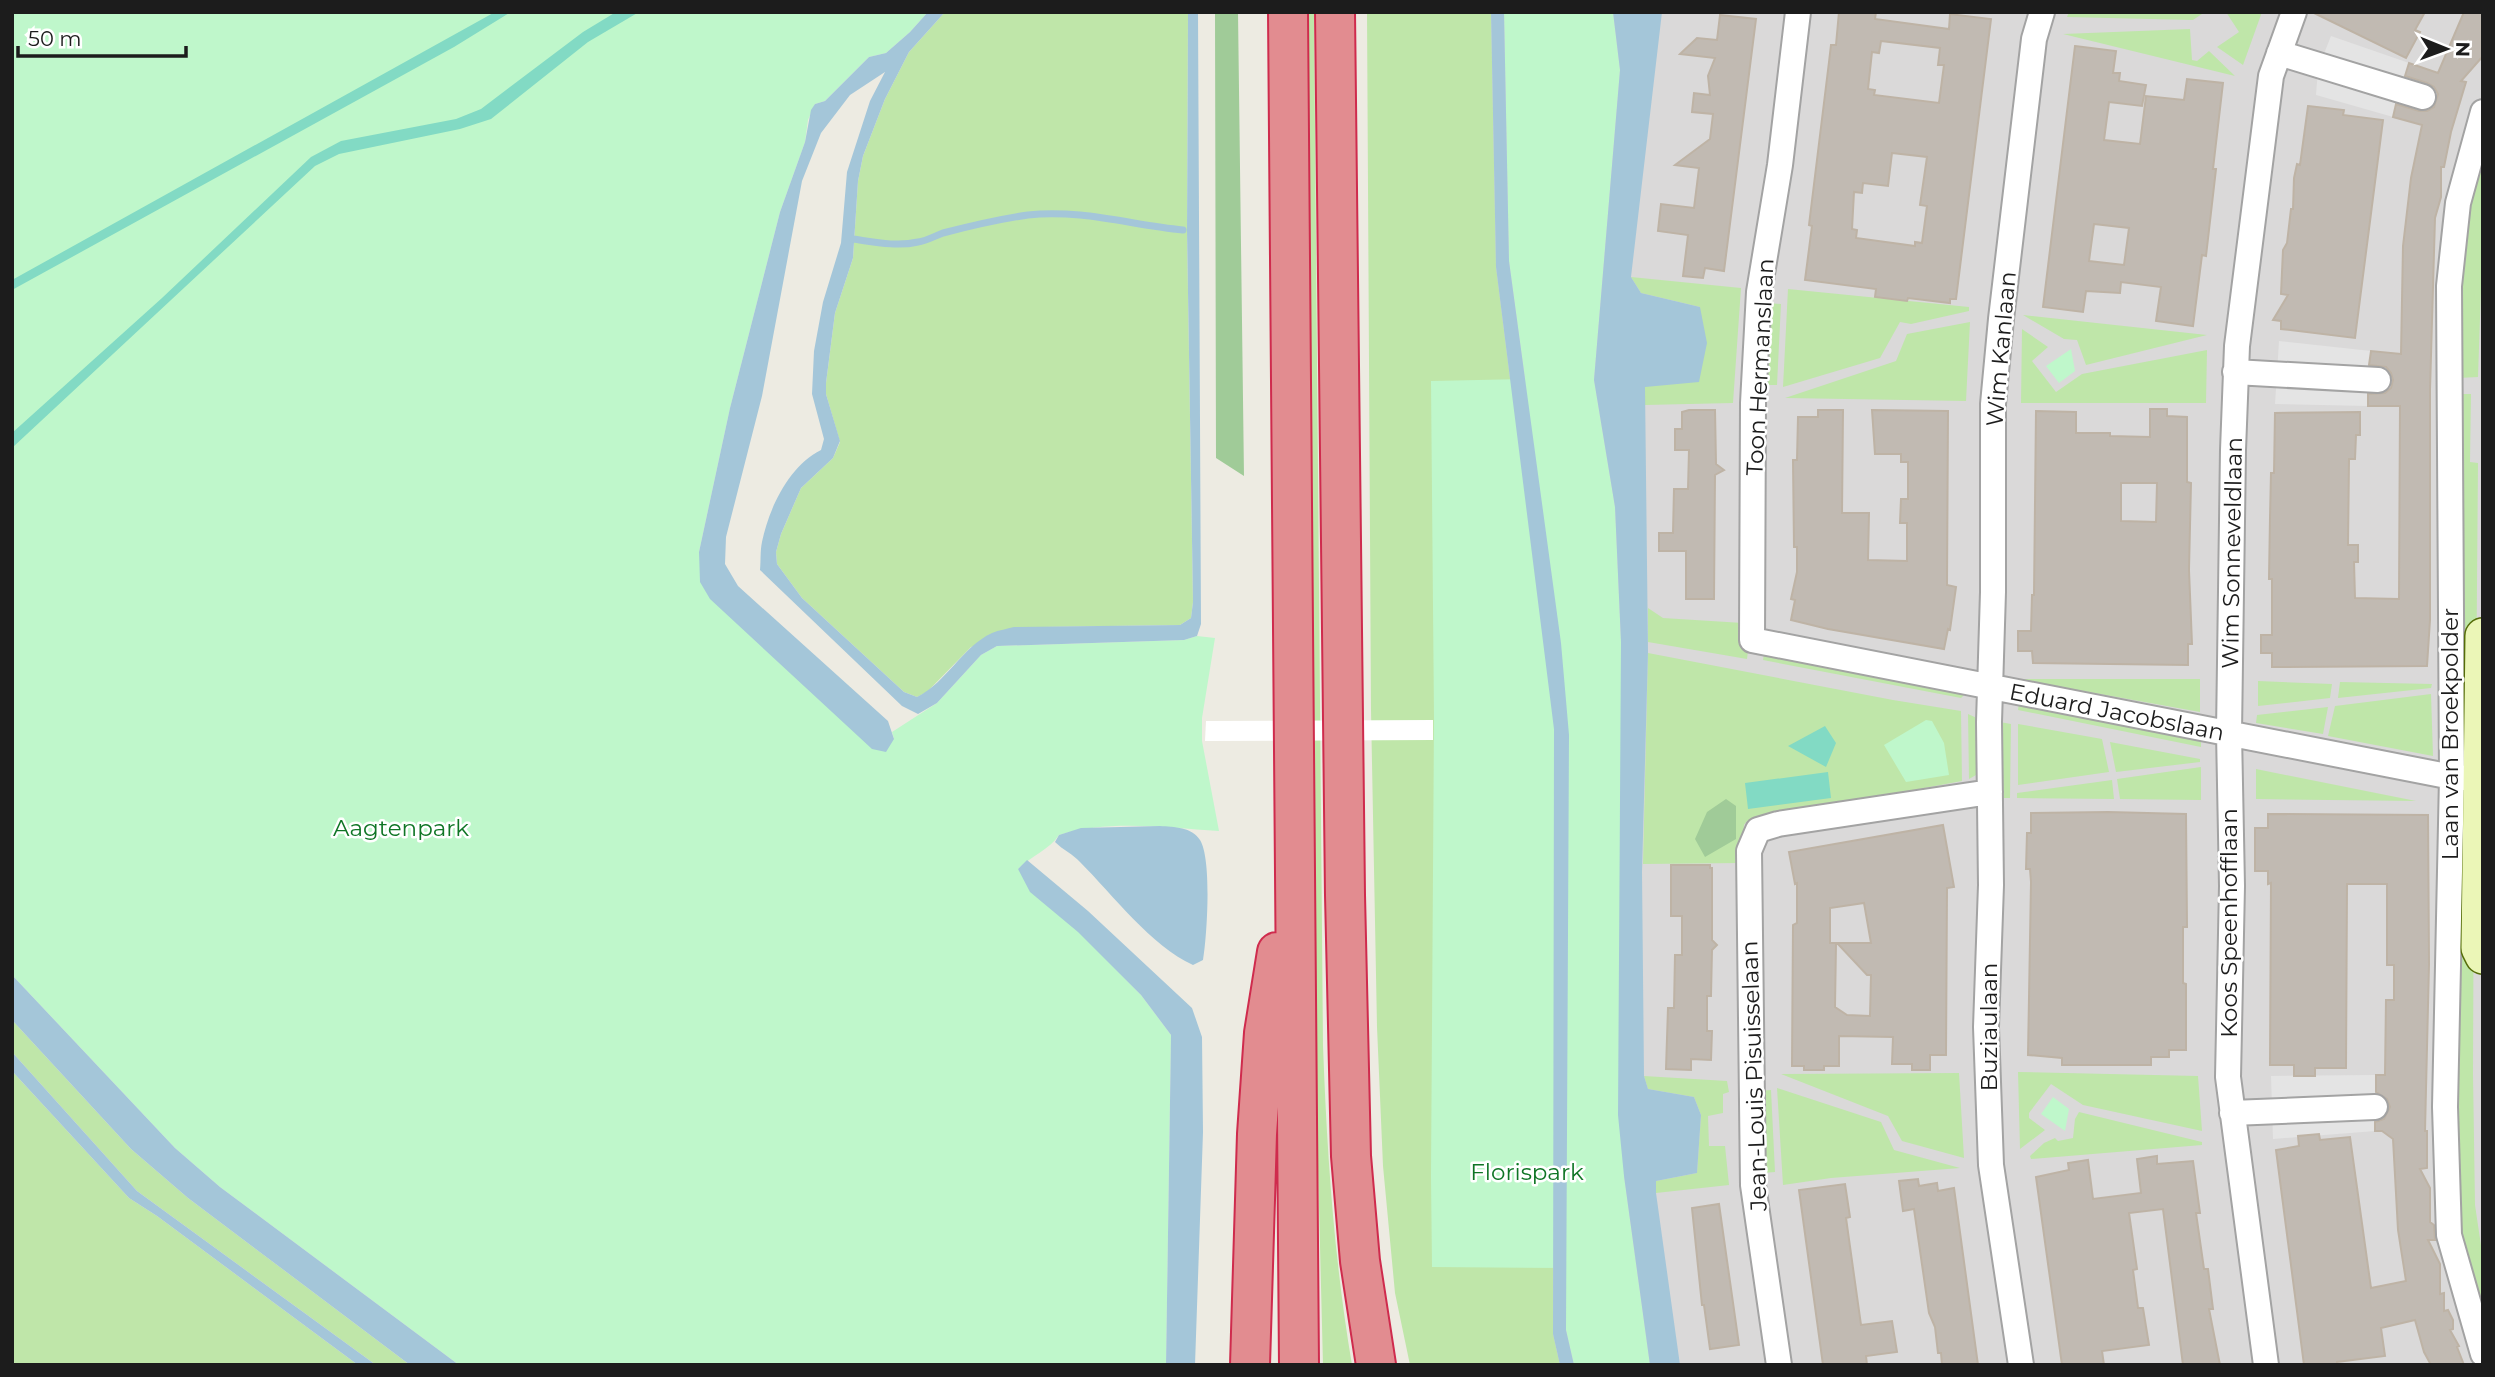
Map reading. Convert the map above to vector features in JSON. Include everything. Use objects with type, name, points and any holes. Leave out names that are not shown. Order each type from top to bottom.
[{"type":"highway","points":[[1289,12],[1299,1365]]},
{"type":"highway","points":[[1335,12],[1345,895],[1351,1156],[1360,1261],[1376,1365]]},
{"type":"highway","points":[[1250,1365],[1257,1134],[1264,1033],[1296,825]]},
{"type":"main road","name":"Laan van Broekpolder","points":[[2483,636],[2472,778],[2479,948],[2483,956]]},
{"type":"street","name":"Toon Hermanslaan","points":[[1752,640],[1753,402],[1759,292],[1780,165],[1798,12]]},
{"type":"street","name":"Wim Kanlaan","points":[[1991,688],[1993,404],[2034,39],[2042,12]]},
{"type":"street","name":"Wim Sonneveldlaan","points":[[2229,733],[2235,372],[2271,76],[2294,12]]},
{"type":"street","points":[[2279,53],[2423,97]]},
{"type":"street","name":"Laan van Broekpolder","points":[[2483,112],[2458,203],[2449,286],[2472,778],[2445,1107],[2449,1235],[2483,1354]]},
{"type":"street","points":[[2235,372],[2378,380]]},
{"type":"street","name":"Eduard Jacobslaan","points":[[1752,640],[1991,688],[2472,778]]},
{"type":"street","name":"Buziaulaan","points":[[1991,688],[1991,885],[1986,1027],[1991,1165],[2021,1365]]},
{"type":"street","name":"Koos Speenhofflaan","points":[[2229,733],[2232,886],[2228,1077],[2266,1365]]},
{"type":"street","name":"Jean-Louis Pisuisselaan","points":[[1779,1365],[1753,1185],[1749,851],[1758,830],[1778,824],[1990,792]]},
{"type":"street","points":[[2232,1113],[2375,1107]]},
{"type":"shaded area","points":[[1429,12],[2483,12],[2483,1365],[1485,1365]]},
{"type":"shaded area","points":[[2331,36],[2409,63],[2393,117],[2316,95],[2318,69]]},
{"type":"shaded area","points":[[2279,341],[2371,351],[2368,406],[2275,404]]},
{"type":"shaded area","points":[[2375,1075],[2375,1131],[2273,1139],[2271,1076]]},
{"type":"green space","name":"Aagtenpark","points":[[12,12],[928,12],[886,53],[869,57],[825,101],[815,104],[808,120],[805,142],[780,212],[730,408],[699,552],[894,739],[892,732],[937,703],[981,655],[997,646],[1184,640],[1197,636],[1215,638],[1202,718],[1202,741],[1219,831],[1139,826],[1079,830],[1059,835],[1018,869],[1141,995],[1171,1035],[1166,1365],[459,1365],[220,1187],[175,1148],[12,975]]},
{"type":"green space","points":[[495,12],[511,12],[454,47],[12,290],[12,280]]},
{"type":"green space","points":[[616,12],[639,12],[588,42],[491,119],[460,129],[339,154],[315,166],[12,448],[12,433],[162,298],[311,157],[341,141],[456,119],[481,109],[583,32]]},
{"type":"green space","points":[[945,12],[1188,12],[1187,231],[1193,602],[1191,618],[1180,625],[1043,627],[971,647],[927,692],[917,697],[904,692],[802,598],[777,564],[776,552],[801,488],[833,458],[840,442],[826,394],[826,383],[835,313],[853,258],[858,181],[863,156],[885,99],[909,52]]},
{"type":"green space","points":[[1215,12],[1238,12],[1244,476],[1216,458]]},
{"type":"green space","points":[[1308,12],[1314,12],[1323,1046],[1332,1206],[1352,1365],[1323,1365],[1316,1088]]},
{"type":"green space","points":[[1367,12],[1491,12],[1496,267],[1554,729],[1553,1334],[1560,1365],[1410,1365],[1395,1293],[1383,1166],[1377,1027],[1371,710]]},
{"type":"green space","name":"Florispark","points":[[1504,12],[1613,12],[1620,70],[1594,380],[1615,507],[1621,642],[1624,1176],[1650,1365],[1574,1365],[1566,1330],[1566,1268],[1432,1267],[1434,718],[1431,381],[1525,379],[1509,261]]},
{"type":"green space","points":[[2069,12],[2205,12],[2193,20],[2067,17]]},
{"type":"green space","points":[[2226,12],[2262,12],[2243,65],[2217,47],[2239,32]]},
{"type":"green space","points":[[2190,29],[2192,60],[2197,61],[2209,51],[2235,76],[2063,34]]},
{"type":"green space","points":[[2483,136],[2478,377],[2458,378],[2462,250]]},
{"type":"green space","points":[[1631,277],[1741,288],[1733,403],[1645,405],[1645,386],[1700,307],[1641,293]]},
{"type":"green space","points":[[1788,289],[1969,307],[1969,311],[1911,324],[1900,322],[1880,358],[1783,387]]},
{"type":"green space","points":[[1768,303],[1781,304],[1777,385],[1764,385]]},
{"type":"green space","points":[[2023,315],[2207,335],[2086,365],[2077,340],[2064,339]]},
{"type":"green space","points":[[1970,322],[1966,401],[1785,398],[1896,361],[1907,334]]},
{"type":"green space","points":[[2022,329],[2048,347],[2032,361],[2056,392],[2082,374],[2207,350],[2206,403],[2021,403]]},
{"type":"green space","points":[[2071,349],[2075,371],[2059,383],[2046,366]]},
{"type":"green space","points":[[2458,394],[2471,394],[2470,462],[2478,463],[2476,709],[2457,709]]},
{"type":"green space","points":[[1648,608],[1663,618],[1743,623],[1749,643],[1747,659],[1648,642]]},
{"type":"green space","points":[[1648,653],[1961,711],[1962,781],[1747,821],[1744,825],[1742,863],[1643,864]]},
{"type":"green space","points":[[1764,654],[1963,690],[1964,695],[1961,698],[1763,660]]},
{"type":"green space","points":[[2016,679],[2200,679],[2200,712]]},
{"type":"green space","points":[[2258,681],[2332,684],[2330,698],[2258,706]]},
{"type":"green space","points":[[2340,682],[2432,684],[2431,688],[2338,698]]},
{"type":"green space","points":[[2431,694],[2433,756],[2328,736],[2335,706]]},
{"type":"green space","points":[[2019,703],[2201,738],[2201,747],[2018,710]]},
{"type":"green space","points":[[2328,707],[2323,734],[2256,723],[2257,715]]},
{"type":"green space","points":[[1968,714],[1979,719],[1981,769],[1969,779]]},
{"type":"green space","points":[[1926,720],[1932,721],[1944,743],[1949,775],[1906,782],[1884,745]]},
{"type":"green space","points":[[2000,722],[2011,724],[2010,798],[1998,798]]},
{"type":"green space","points":[[2018,724],[2102,739],[2109,772],[2018,785]]},
{"type":"green space","points":[[1825,726],[1836,743],[1826,767],[1788,746]]},
{"type":"green space","points":[[2110,742],[2200,759],[2200,762],[2116,772]]},
{"type":"green space","points":[[2201,767],[2201,800],[2120,799],[2117,779]]},
{"type":"green space","points":[[2256,769],[2416,801],[2256,799]]},
{"type":"green space","points":[[1828,772],[1831,798],[1748,809],[1745,783]]},
{"type":"green space","points":[[2112,780],[2114,799],[2017,798],[2017,793]]},
{"type":"green space","points":[[1726,799],[1736,806],[1736,839],[1705,857],[1695,839],[1707,812]]},
{"type":"green space","points":[[2467,818],[2474,827],[2475,1205],[2483,1259],[2483,1335],[2458,1222],[2454,1151],[2455,857]]},
{"type":"green space","points":[[12,1020],[131,1149],[188,1198],[410,1365],[376,1365],[137,1191],[12,1052]]},
{"type":"green space","points":[[12,1071],[129,1198],[358,1365],[12,1365]]},
{"type":"green space","points":[[2018,1072],[2198,1076],[2202,1131],[2083,1105],[2051,1084],[2029,1113],[2029,1118],[2045,1130],[2020,1149]]},
{"type":"green space","points":[[1959,1073],[1964,1158],[1902,1141],[1888,1116],[1781,1074]]},
{"type":"green space","points":[[1644,1076],[1727,1081],[1729,1092],[1723,1094],[1723,1113],[1708,1116],[1709,1146],[1725,1146],[1729,1185],[1656,1193],[1656,1181],[1697,1173],[1701,1115],[1694,1097],[1648,1089]]},
{"type":"green space","points":[[1777,1088],[1881,1122],[1894,1150],[1960,1168],[1831,1178],[1783,1185]]},
{"type":"green space","points":[[1771,1090],[1775,1172],[1763,1173],[1758,1091]]},
{"type":"green space","points":[[2053,1097],[2069,1109],[2065,1131],[2041,1114]]},
{"type":"green space","points":[[2079,1112],[2202,1142],[2202,1145],[2031,1159],[2030,1156],[2044,1143],[2055,1138],[2058,1141],[2073,1138],[2075,1119]]},
{"type":"water","points":[[928,12],[945,12],[909,52],[885,99],[863,156],[858,181],[853,258],[835,313],[826,383],[826,394],[840,441],[833,458],[801,488],[781,534],[776,552],[777,564],[802,598],[904,692],[917,697],[937,683],[981,639],[997,631],[1014,627],[1180,625],[1191,618],[1188,12],[1198,12],[1201,624],[1197,636],[1184,640],[997,646],[981,655],[937,703],[918,714],[902,706],[760,570],[762,542],[775,502],[799,466],[821,450],[824,439],[812,394],[814,351],[823,302],[841,243],[847,172],[870,101],[885,72],[850,95],[821,133],[802,181],[762,396],[726,537],[725,564],[738,586],[888,721],[894,739],[886,752],[872,749],[710,599],[700,582],[699,552],[730,408],[780,212],[805,142],[811,110],[815,104],[825,101],[869,57],[886,53]]},
{"type":"water","points":[[1491,12],[1504,12],[1509,261],[1561,643],[1569,735],[1566,1330],[1574,1365],[1560,1365],[1553,1334],[1554,729],[1496,267]]},
{"type":"water","points":[[1613,12],[1662,12],[1631,277],[1641,293],[1700,307],[1707,343],[1699,382],[1645,387],[1648,652],[1642,872],[1644,1076],[1648,1089],[1694,1097],[1701,1115],[1697,1173],[1656,1181],[1680,1365],[1650,1365],[1618,1115],[1621,642],[1615,507],[1594,380],[1620,70]]},
{"type":"water","points":[[1160,826],[1192,832],[1200,840],[1204,850],[1208,898],[1206,934],[1203,960],[1193,965],[1162,946],[1147,933],[1077,859],[1055,842],[1059,835],[1081,828]]},
{"type":"water","points":[[1027,860],[1088,911],[1192,1008],[1202,1037],[1203,1132],[1195,1365],[1166,1365],[1171,1035],[1141,995],[1078,932],[1030,892],[1018,869]]},
{"type":"water","points":[[12,975],[175,1148],[220,1187],[459,1365],[410,1365],[188,1198],[131,1149],[12,1020]]},
{"type":"water","points":[[12,1052],[137,1191],[376,1365],[358,1365],[129,1198],[12,1071]]},
{"type":"pier","points":[[1433,720],[1433,740],[1205,741],[1206,721]]},
{"type":"building","points":[[1839,12],[1876,12],[1875,19],[1949,29],[1950,14],[1991,19],[1956,299],[1950,299],[1950,303],[1875,297],[1876,289],[1805,280],[1831,45],[1836,45]],"holes":[[[1881,41],[1940,48],[1938,65],[1944,65],[1939,103],[1874,95],[1875,90],[1868,89],[1872,52],[1879,53]],[[1892,153],[1927,157],[1920,205],[1927,206],[1922,243],[1915,242],[1915,246],[1856,238],[1857,230],[1852,229],[1854,192],[1862,193],[1863,183],[1888,186]]]},
{"type":"building","points":[[2312,12],[2425,12],[2415,30],[2420,32],[2406,58]]},
{"type":"building","points":[[2464,12],[2483,12],[2483,56],[2461,81],[2466,82],[2444,167],[2441,167],[2441,197],[2435,218],[2430,390],[2430,620],[2427,666],[2272,667],[2272,653],[2261,653],[2261,635],[2272,635],[2272,579],[2269,579],[2275,413],[2360,412],[2360,435],[2356,435],[2355,459],[2349,459],[2348,545],[2358,545],[2358,562],[2354,562],[2355,598],[2399,599],[2400,406],[2368,406],[2368,394],[2385,393],[2391,388],[2393,380],[2386,367],[2369,365],[2371,351],[2401,354],[2403,246],[2411,178],[2422,125],[2393,117],[2396,104],[2419,111],[2434,107],[2438,94],[2434,87],[2405,76],[2409,63],[2438,73]]},
{"type":"building","points":[[1720,15],[1756,19],[1724,271],[1705,268],[1703,278],[1683,276],[1688,235],[1658,231],[1661,204],[1694,208],[1699,168],[1675,165],[1710,139],[1713,114],[1692,112],[1694,93],[1710,95],[1708,76],[1715,58],[1680,54],[1697,38],[1717,40]]},
{"type":"building","points":[[2075,46],[2116,51],[2113,73],[2120,73],[2119,81],[2146,85],[2142,106],[2109,102],[2104,140],[2140,144],[2146,96],[2184,100],[2187,79],[2223,83],[2206,256],[2202,255],[2193,326],[2156,321],[2161,287],[2121,282],[2120,293],[2086,291],[2083,312],[2043,307]],"holes":[[[2094,224],[2129,228],[2124,265],[2089,261]]]},
{"type":"building","points":[[2308,106],[2344,110],[2343,115],[2383,120],[2355,338],[2281,329],[2281,321],[2273,320],[2288,295],[2281,294],[2283,250],[2287,243],[2293,209],[2294,178],[2297,164],[2300,165]]},
{"type":"building","points":[[2150,409],[2167,409],[2167,416],[2187,417],[2187,482],[2191,483],[2189,570],[2192,644],[2188,644],[2188,665],[2033,663],[2032,651],[2018,651],[2018,631],[2031,631],[2034,595],[2036,411],[2076,412],[2076,433],[2150,437]],"holes":[[[2121,483],[2157,483],[2156,522],[2121,521]]]},
{"type":"building","points":[[1715,410],[1716,464],[1724,470],[1715,475],[1714,599],[1686,599],[1686,551],[1659,551],[1659,533],[1673,533],[1674,489],[1688,489],[1689,450],[1675,450],[1675,429],[1682,429],[1682,412]]},
{"type":"building","points":[[1818,410],[1843,410],[1842,513],[1869,513],[1868,560],[1907,561],[1907,523],[1900,523],[1901,499],[1908,499],[1908,462],[1901,462],[1901,454],[1875,454],[1872,410],[1948,411],[1947,585],[1956,587],[1950,630],[1948,629],[1944,649],[1791,620],[1795,600],[1791,599],[1797,572],[1797,547],[1794,547],[1793,460],[1797,460],[1798,417],[1818,417]]},
{"type":"building","points":[[2031,813],[2186,814],[2187,927],[2183,927],[2183,983],[2186,984],[2186,1050],[2169,1050],[2169,1057],[2151,1057],[2151,1065],[2062,1065],[2062,1058],[2028,1055],[2031,882],[2030,869],[2026,869],[2027,833],[2031,833]]},
{"type":"building","points":[[2268,814],[2428,815],[2429,964],[2425,1131],[2427,1168],[2420,1169],[2430,1188],[2430,1222],[2434,1225],[2435,1240],[2428,1240],[2440,1264],[2440,1294],[2444,1293],[2444,1311],[2448,1310],[2453,1320],[2453,1329],[2450,1330],[2459,1346],[2457,1347],[2464,1365],[2431,1365],[2424,1352],[2415,1320],[2381,1328],[2385,1356],[2337,1362],[2337,1365],[2304,1365],[2276,1150],[2299,1146],[2298,1136],[2319,1134],[2320,1140],[2350,1137],[2371,1288],[2406,1281],[2398,1230],[2393,1139],[2382,1131],[2375,1131],[2375,1122],[2384,1119],[2390,1107],[2387,1099],[2376,1092],[2376,1075],[2385,1075],[2386,1000],[2394,1000],[2394,965],[2387,965],[2387,884],[2347,884],[2346,1068],[2315,1068],[2315,1076],[2294,1076],[2294,1065],[2270,1065],[2271,883],[2268,884],[2268,871],[2255,871],[2255,828],[2268,828]]},
{"type":"building","points":[[1943,825],[1954,887],[1947,888],[1946,1055],[1930,1055],[1930,1070],[1912,1070],[1912,1064],[1892,1064],[1893,1037],[1839,1036],[1839,1066],[1824,1066],[1824,1070],[1804,1070],[1804,1066],[1792,1066],[1793,925],[1797,923],[1797,883],[1795,884],[1789,852]],"holes":[[[1864,903],[1871,943],[1837,943],[1867,975],[1871,975],[1870,1016],[1847,1015],[1835,1007],[1836,943],[1830,943],[1830,908]]]},
{"type":"building","points":[[1671,865],[1710,865],[1712,868],[1712,940],[1717,945],[1712,950],[1711,996],[1707,996],[1707,1031],[1712,1031],[1711,1060],[1691,1059],[1691,1070],[1666,1069],[1668,1008],[1674,1008],[1675,955],[1682,955],[1682,916],[1671,916]]},
{"type":"building","points":[[2157,1156],[2157,1164],[2193,1161],[2200,1213],[2196,1213],[2204,1269],[2208,1269],[2213,1309],[2209,1309],[2220,1365],[2183,1365],[2163,1209],[2129,1213],[2137,1269],[2133,1270],[2138,1308],[2143,1308],[2149,1345],[2102,1351],[2104,1365],[2062,1365],[2036,1177],[2069,1170],[2068,1163],[2088,1160],[2093,1199],[2141,1193],[2137,1159]]},
{"type":"building","points":[[1918,1179],[1919,1186],[1937,1183],[1938,1191],[1954,1188],[1978,1365],[1942,1365],[1941,1353],[1938,1353],[1935,1327],[1929,1313],[1914,1209],[1903,1211],[1899,1181]]},
{"type":"building","points":[[1845,1184],[1850,1217],[1846,1218],[1861,1325],[1892,1321],[1897,1352],[1866,1356],[1867,1365],[1823,1365],[1799,1190]]},
{"type":"building","points":[[1719,1204],[1739,1345],[1710,1349],[1702,1305],[1692,1208]]},
{"type":"waterway","points":[[853,239],[886,244],[910,243],[985,223],[1048,214],[1087,216],[1183,230]]}]
